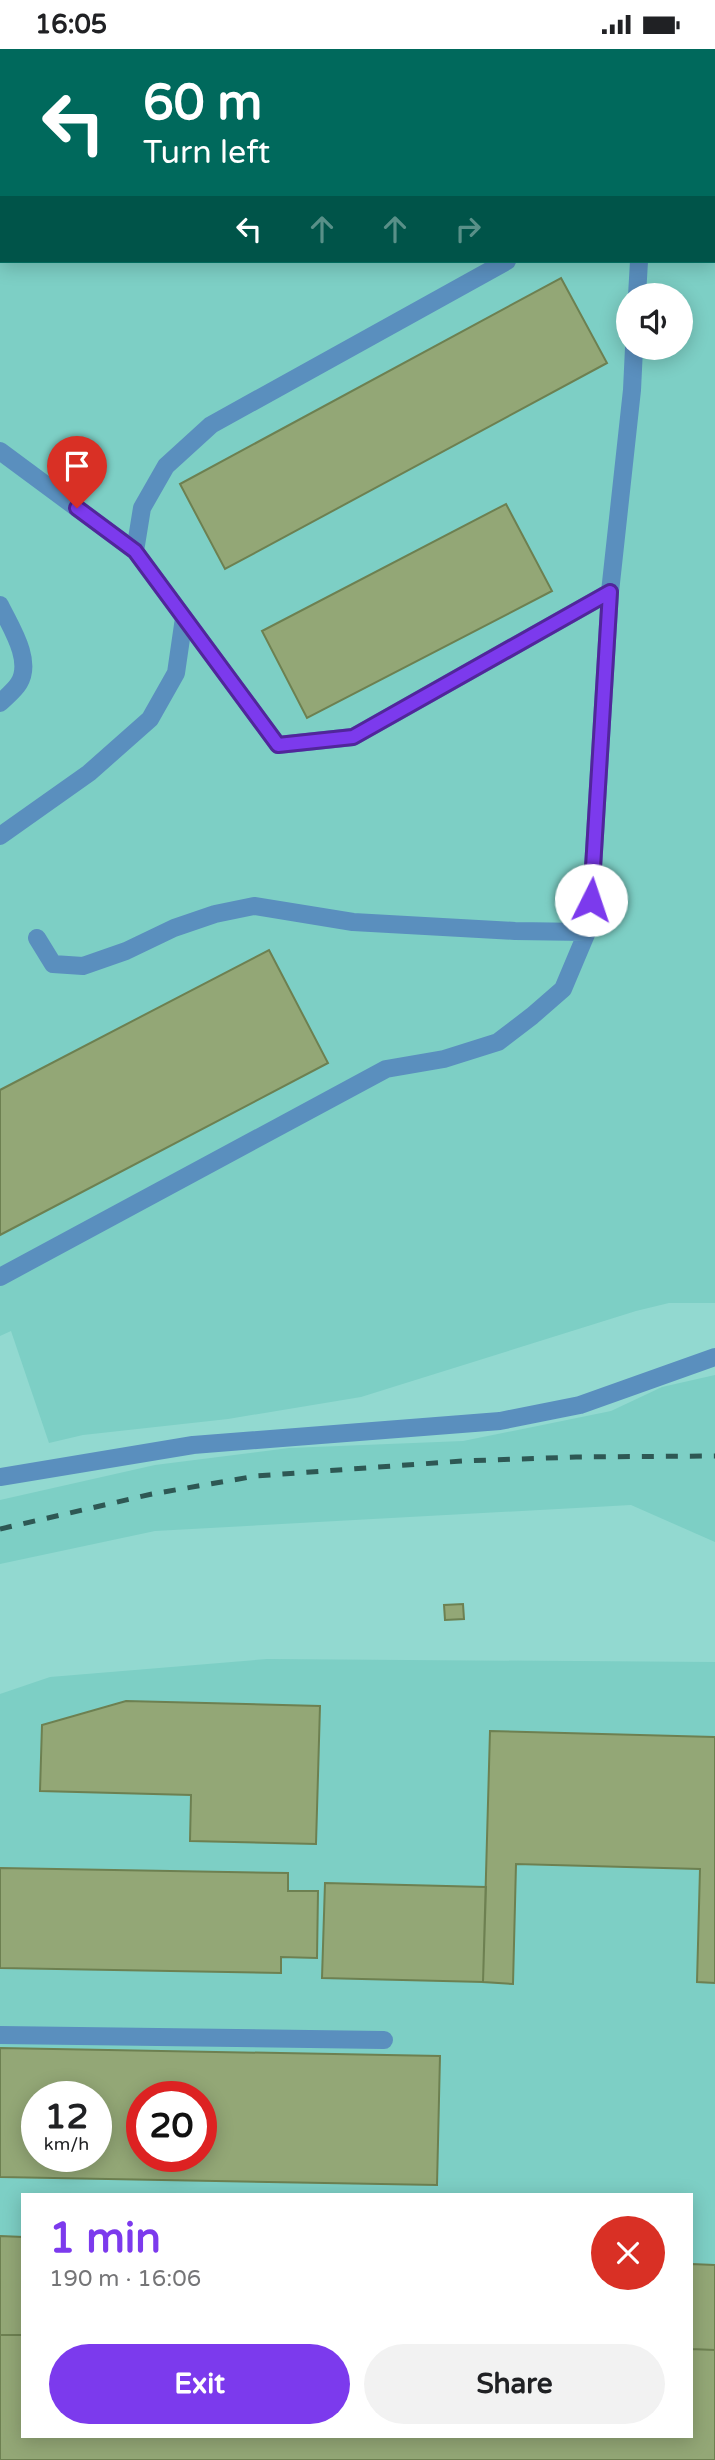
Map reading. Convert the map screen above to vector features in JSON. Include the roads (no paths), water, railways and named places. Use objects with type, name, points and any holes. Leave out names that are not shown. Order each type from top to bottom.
[{"type":"lane","points":[[135,551],[142,507],[166,465],[211,425],[503,263]]},
{"type":"lane","points":[[638,283],[639,263]]},
{"type":"lane","points":[[0,1277],[386,1069],[444,1059],[498,1042],[563,989],[587,932],[610,592],[633,360]]},
{"type":"lane","points":[[0,451],[135,551],[278,745],[353,737],[610,592]]},
{"type":"lane","points":[[0,605],[20,648],[23,668],[19,683],[0,703]]},
{"type":"lane","points":[[0,836],[89,773],[150,719],[176,673],[184,618]]},
{"type":"lane","points":[[37,938],[52,964],[83,967],[126,951],[174,928],[215,914],[254,906],[353,922],[587,932]]},
{"type":"lane","points":[[0,1477],[193,1445],[500,1421],[580,1405],[715,1357]]},
{"type":"lane","points":[[0,2035],[384,2040]]},
{"type":"railway","points":[[0,1529],[152,1494],[256,1476],[462,1461],[715,1456]]}]
